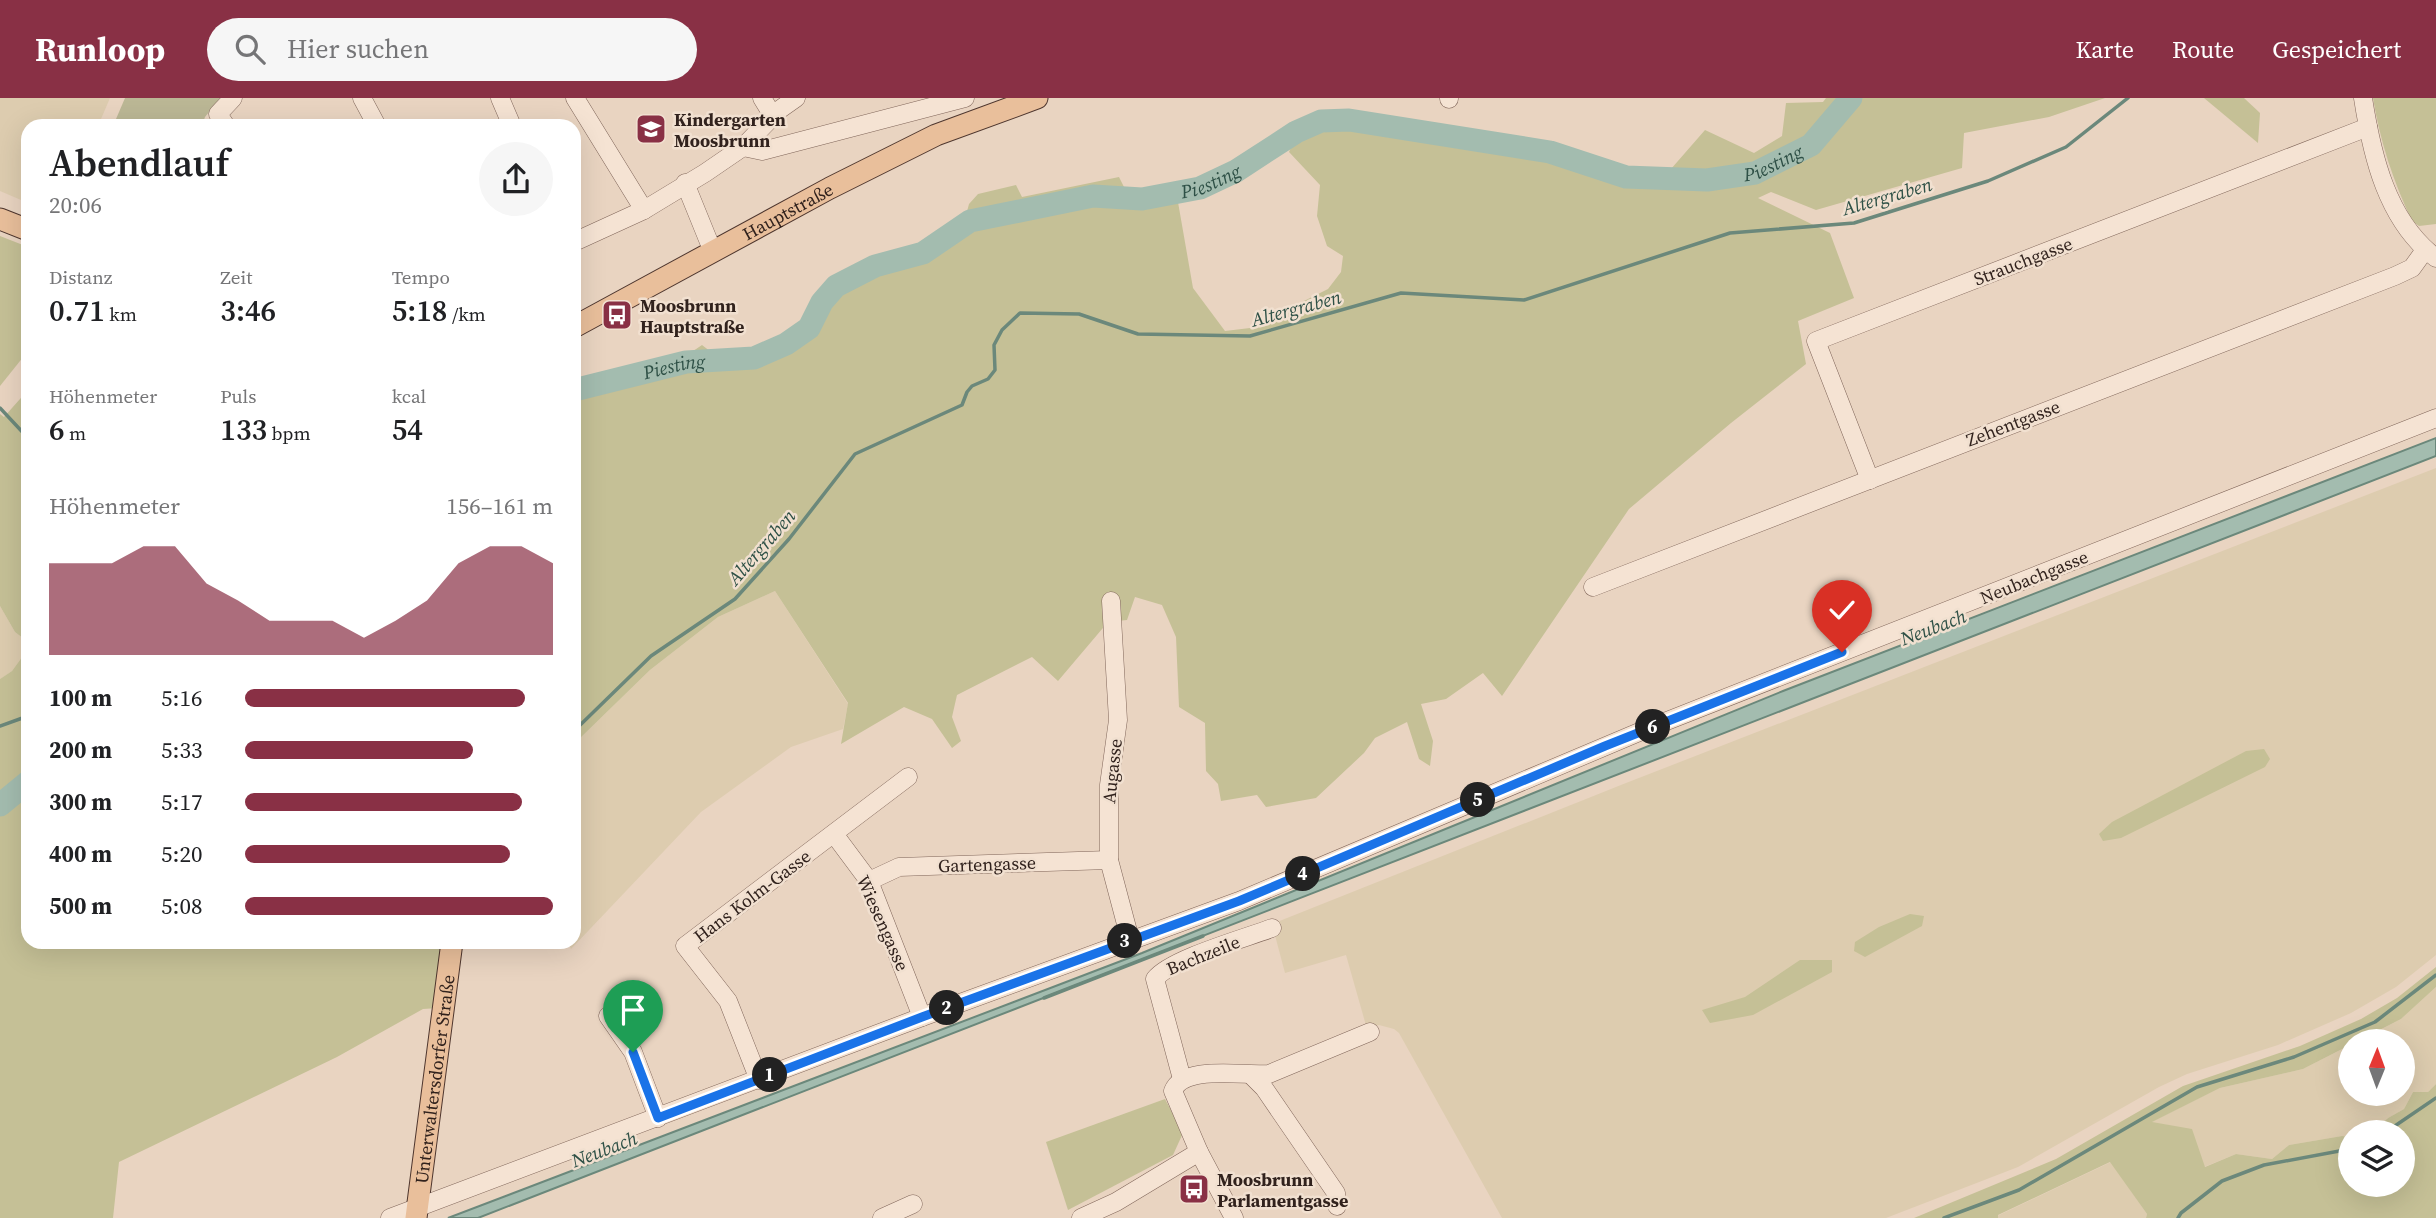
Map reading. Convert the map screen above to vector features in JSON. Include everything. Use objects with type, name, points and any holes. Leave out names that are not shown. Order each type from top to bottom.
[{"type":"main road","name":"Hauptstraße","points":[[581,323],[818,194],[936,135],[1002,103],[1037,98]]},
{"type":"main road","points":[[0,209],[21,216]]},
{"type":"main road","points":[[0,219],[21,227]]},
{"type":"main road","name":"Unterwaltersdorfer Straße","points":[[417,1212],[451,949]]},
{"type":"street","points":[[221,119],[218,114],[233,98]]},
{"type":"street","points":[[362,98],[373,119]]},
{"type":"street","points":[[500,98],[509,119]]},
{"type":"street","points":[[575,98],[644,210]]},
{"type":"street","points":[[762,98],[773,116]]},
{"type":"street","points":[[581,235],[644,210],[705,173],[743,147],[773,116],[796,98]]},
{"type":"street","points":[[743,147],[762,151],[965,98]]},
{"type":"street","points":[[2364,98],[2368,127],[2385,186],[2407,231],[2431,254]]},
{"type":"street","name":"Strauchgasse","points":[[1870,480],[1816,341],[2368,127]]},
{"type":"street","points":[[685,183],[713,252]]},
{"type":"street","name":"Zehentgasse","points":[[1593,587],[2395,276],[2431,254]]},
{"type":"street","name":"Neubachgasse","points":[[390,1218],[417,1212],[922,1017],[1239,901],[1656,726],[2436,418]]},
{"type":"street","name":"Augasse","points":[[1111,601],[1118,720],[1108,794],[1109,860],[1130,939]]},
{"type":"street","name":"Hans Kolm-Gasse","points":[[758,1080],[728,1001],[685,946],[908,777]]},
{"type":"street","name":"Wiesengasse","points":[[834,834],[869,881],[922,1017]]},
{"type":"street","name":"Gartengasse","points":[[869,881],[899,867],[1109,860]]},
{"type":"street","name":"Bachzeile","points":[[1182,1079],[1155,979],[1159,973],[1189,959],[1272,928]]},
{"type":"street","points":[[608,1016],[633,1052],[658,1118]]},
{"type":"street","points":[[1234,1218],[1199,1152],[1173,1091],[1176,1084],[1182,1079],[1234,1073],[1252,1076],[1269,1074],[1370,1032]]},
{"type":"street","points":[[1252,1076],[1264,1088],[1336,1193],[1337,1206]]},
{"type":"street","points":[[1081,1218],[1116,1202],[1199,1152]]},
{"type":"street","points":[[882,1218],[913,1205]]},
{"type":"shaded area","points":[[0,98],[110,98],[101,119],[21,119],[21,200],[0,191]]},
{"type":"shaded area","points":[[125,98],[220,98],[204,119],[116,119]]},
{"type":"shaded area","points":[[1826,98],[2105,98],[2049,117],[1964,133],[1962,168],[1816,210],[1771,192],[1758,198],[1830,233],[1854,298],[1798,321],[1806,364],[1629,509],[1502,696],[1483,673],[1446,699],[1421,704],[1433,741],[1430,766],[1419,759],[1407,722],[1375,738],[1364,753],[1316,798],[1266,807],[1257,795],[1221,801],[1218,784],[1206,771],[1205,723],[1179,707],[1176,637],[1162,605],[1135,597],[1127,620],[1108,622],[1058,681],[1032,657],[957,695],[952,717],[961,741],[952,748],[932,719],[904,707],[841,744],[848,703],[775,591],[718,617],[650,670],[581,737],[581,393],[621,376],[671,366],[702,345],[724,362],[753,356],[765,345],[801,324],[812,304],[873,270],[920,260],[962,230],[969,204],[978,194],[1016,185],[1022,197],[1119,177],[1127,193],[1175,185],[1193,288],[1225,331],[1250,328],[1328,289],[1341,272],[1343,256],[1327,246],[1317,216],[1320,185],[1289,152],[1303,130],[1335,127],[1446,139],[1664,177],[1705,130],[1754,153],[1782,136],[1786,103],[1823,102]]},
{"type":"shaded area","points":[[2204,98],[2244,98],[2260,113],[2258,143]]},
{"type":"shaded area","points":[[2373,98],[2436,98],[2436,224],[2419,226],[2412,221],[2388,161]]},
{"type":"shaded area","points":[[0,236],[21,244],[21,360],[0,386]]},
{"type":"shaded area","points":[[21,398],[21,637],[15,632],[0,606],[0,414],[4,417]]},
{"type":"shaded area","points":[[2436,438],[2436,456],[478,1218],[448,1218],[1142,953],[1783,691]]},
{"type":"shaded area","points":[[2436,468],[2436,955],[2396,987],[2351,1013],[2278,1045],[2187,1074],[2159,1087],[2018,1167],[1886,1218],[1502,1218],[1399,1033],[1379,1025],[1367,1029],[1346,955],[1285,973],[1272,924],[1626,783]]},
{"type":"shaded area","points":[[775,591],[848,704],[843,729],[791,747],[701,812],[581,938],[581,737],[650,670],[718,617]]},
{"type":"shaded area","points":[[0,606],[15,632],[21,637],[21,659],[12,671],[0,679]]},
{"type":"shaded area","points":[[21,659],[21,949],[446,949],[439,1008],[423,1009],[337,1057],[119,1162],[113,1218],[0,1218],[0,679],[12,671]]},
{"type":"shaded area","points":[[2264,749],[2270,759],[2265,767],[2121,838],[2103,841],[2099,834],[2112,822],[2246,751]]},
{"type":"shaded area","points":[[1910,914],[1924,916],[1922,926],[1865,957],[1854,951],[1855,942],[1879,927]]},
{"type":"shaded area","points":[[1800,960],[1832,960],[1832,972],[1753,1015],[1710,1023],[1702,1010],[1745,997]]},
{"type":"shaded area","points":[[2436,967],[2436,987],[2401,1019],[2381,1029],[2338,1029],[2361,1019],[2397,998]]},
{"type":"shaded area","points":[[2436,987],[2436,1084],[2428,1092],[2415,1092],[2415,1029],[2381,1029],[2401,1019]]},
{"type":"shaded area","points":[[2338,1029],[2338,1051],[2303,1069],[2220,1088],[2152,1122],[2192,1129],[2205,1167],[2236,1154],[2272,1159],[2289,1145],[2338,1137],[2338,1197],[2415,1197],[2415,1120],[2386,1120],[2406,1106],[2415,1106],[2415,1092],[2428,1092],[2436,1084],[2436,1218],[2146,1218],[2147,1214],[2110,1162],[1998,1215],[1998,1218],[1914,1218],[2056,1159],[2183,1086],[2300,1046]]},
{"type":"shaded area","points":[[2338,1051],[2338,1106],[2406,1106],[2386,1120],[2338,1120],[2338,1137],[2289,1145],[2272,1159],[2236,1154],[2204,1167],[2151,1122],[2220,1088],[2303,1069]]},
{"type":"shaded area","points":[[1165,1099],[1183,1133],[1173,1155],[1068,1210],[1046,1142]]},
{"type":"shaded area","points":[[2111,1162],[2147,1214],[2146,1218],[1997,1216]]},
{"type":"waterway","name":"Piesting","points":[[581,388],[686,362],[754,358],[786,344],[809,328],[822,302],[836,286],[875,266],[923,253],[970,221],[1093,196],[1142,199],[1200,188],[1236,171],[1296,132],[1321,121],[1349,120],[1550,152],[1626,177],[1707,180],[1755,173],[1811,145],[1851,98]]},
{"type":"waterway","name":"Altergraben","points":[[581,724],[651,656],[735,599],[789,539],[855,454],[962,405],[972,386],[988,379],[995,370],[994,345],[1002,330],[1020,313],[1079,314],[1138,334],[1250,336],[1401,293],[1524,300],[1730,233],[1854,223],[1988,181],[2066,147],[2128,98]]},
{"type":"waterway","points":[[0,408],[21,430]]},
{"type":"waterway","name":"Altergraben","points":[[0,726],[21,718]]},
{"type":"waterway","name":"Piesting","points":[[0,805],[21,788]]},
{"type":"waterway","name":"Neubach","points":[[1044,998],[1203,936]]},
{"type":"waterway","points":[[1944,1218],[2019,1190],[2197,1087],[2294,1057],[2375,1022],[2436,975]]},
{"type":"waterway","points":[[2404,1120],[2436,1098]]},
{"type":"waterway","points":[[2178,1218],[2222,1181],[2264,1165],[2338,1151]]},
{"type":"place","name":"Kindergarten Moosbrunn","points":[[651,129]]},
{"type":"place","name":"Moosbrunn Hauptstraße","points":[[617,315]]},
{"type":"place","name":"Moosbrunn Parlamentgasse","points":[[1194,1189]]},
{"type":"route","points":[[633,1052],[658,1118],[1130,939],[1239,901],[1605,746],[1842,652]]}]
